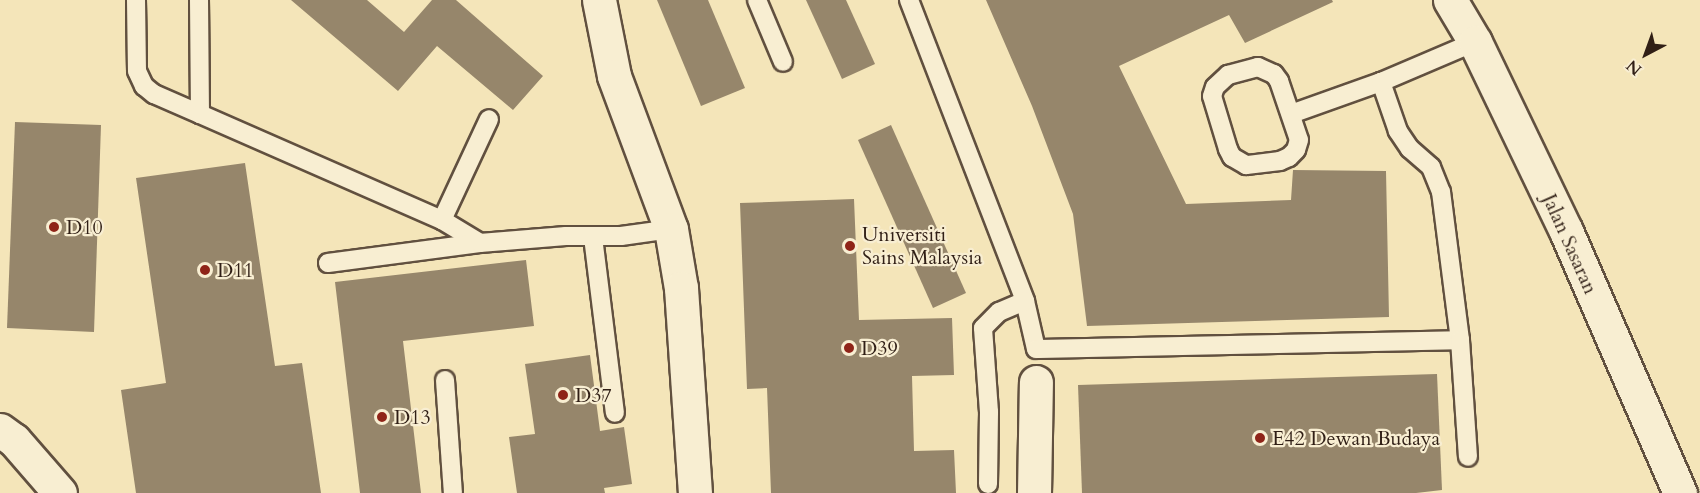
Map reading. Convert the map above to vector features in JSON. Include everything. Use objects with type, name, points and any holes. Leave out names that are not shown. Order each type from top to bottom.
[{"type":"street","points":[[599,0],[614,76],[671,230],[681,288],[695,493]]},
{"type":"street","name":"Jalan Sasaran","points":[[1450,0],[1475,42],[1566,231],[1680,493]]},
{"type":"street","points":[[1034,493],[1036,382]]},
{"type":"street","points":[[0,430],[14,440],[60,493]]},
{"type":"lane","points":[[136,0],[137,71],[144,87],[154,94],[442,220],[480,243]]},
{"type":"lane","points":[[200,0],[200,114]]},
{"type":"lane","points":[[757,0],[783,62]]},
{"type":"lane","points":[[909,0],[1025,301],[1036,349],[1036,382]]},
{"type":"lane","points":[[1292,114],[1381,82],[1475,42]]},
{"type":"lane","points":[[1258,67],[1274,74],[1292,114],[1299,140],[1296,150],[1280,161],[1246,165],[1232,157],[1228,149],[1212,96],[1220,80],[1258,67]]},
{"type":"lane","points":[[1381,82],[1398,131],[1410,149],[1431,167],[1441,192],[1460,340],[1468,457]]},
{"type":"lane","points":[[442,220],[489,119]]},
{"type":"lane","points":[[328,263],[480,243],[671,230]]},
{"type":"lane","points":[[593,237],[615,413]]},
{"type":"lane","points":[[988,484],[989,412],[983,328],[999,312],[1025,301]]},
{"type":"lane","points":[[1036,349],[1460,340]]},
{"type":"lane","points":[[445,380],[453,493]]},
{"type":"building","points":[[291,0],[367,0],[404,32],[432,0],[456,0],[543,76],[513,110],[437,46],[398,91]]},
{"type":"building","points":[[657,0],[708,0],[745,88],[701,106]]},
{"type":"building","points":[[806,0],[846,0],[875,64],[842,79]]},
{"type":"building","points":[[986,0],[1332,0],[1333,2],[1245,43],[1229,15],[1119,66],[1186,204],[1291,200],[1293,170],[1386,171],[1389,317],[1087,326],[1073,214],[1032,106]]},
{"type":"building","name":"D10","points":[[15,122],[101,125],[94,332],[7,328]]},
{"type":"building","points":[[891,125],[966,293],[933,308],[858,140]]},
{"type":"building","name":"D11","points":[[245,163],[275,366],[302,363],[321,493],[136,493],[121,390],[166,383],[136,178]]},
{"type":"building","name":"D39","points":[[854,199],[859,320],[952,318],[954,375],[912,376],[914,451],[954,450],[956,493],[771,493],[767,388],[747,389],[740,203]]},
{"type":"building","name":"D13","points":[[526,260],[534,326],[403,341],[421,493],[360,493],[335,282]]},
{"type":"building","name":"D37","points":[[590,355],[600,431],[624,427],[632,484],[604,488],[605,493],[517,493],[509,437],[535,434],[525,364]]},
{"type":"building","name":"E42 Dewan Budaya","points":[[1437,374],[1442,490],[1416,493],[1082,493],[1078,385]]},
{"type":"place","name":"D10","points":[[54,227]]},
{"type":"place","name":"Universiti Sains Malaysia","points":[[850,246]]},
{"type":"place","name":"D11","points":[[205,270]]},
{"type":"place","name":"D39","points":[[849,348]]},
{"type":"place","name":"D37","points":[[563,395]]},
{"type":"place","name":"D13","points":[[382,417]]},
{"type":"place","name":"E42 Dewan Budaya","points":[[1260,438]]}]
